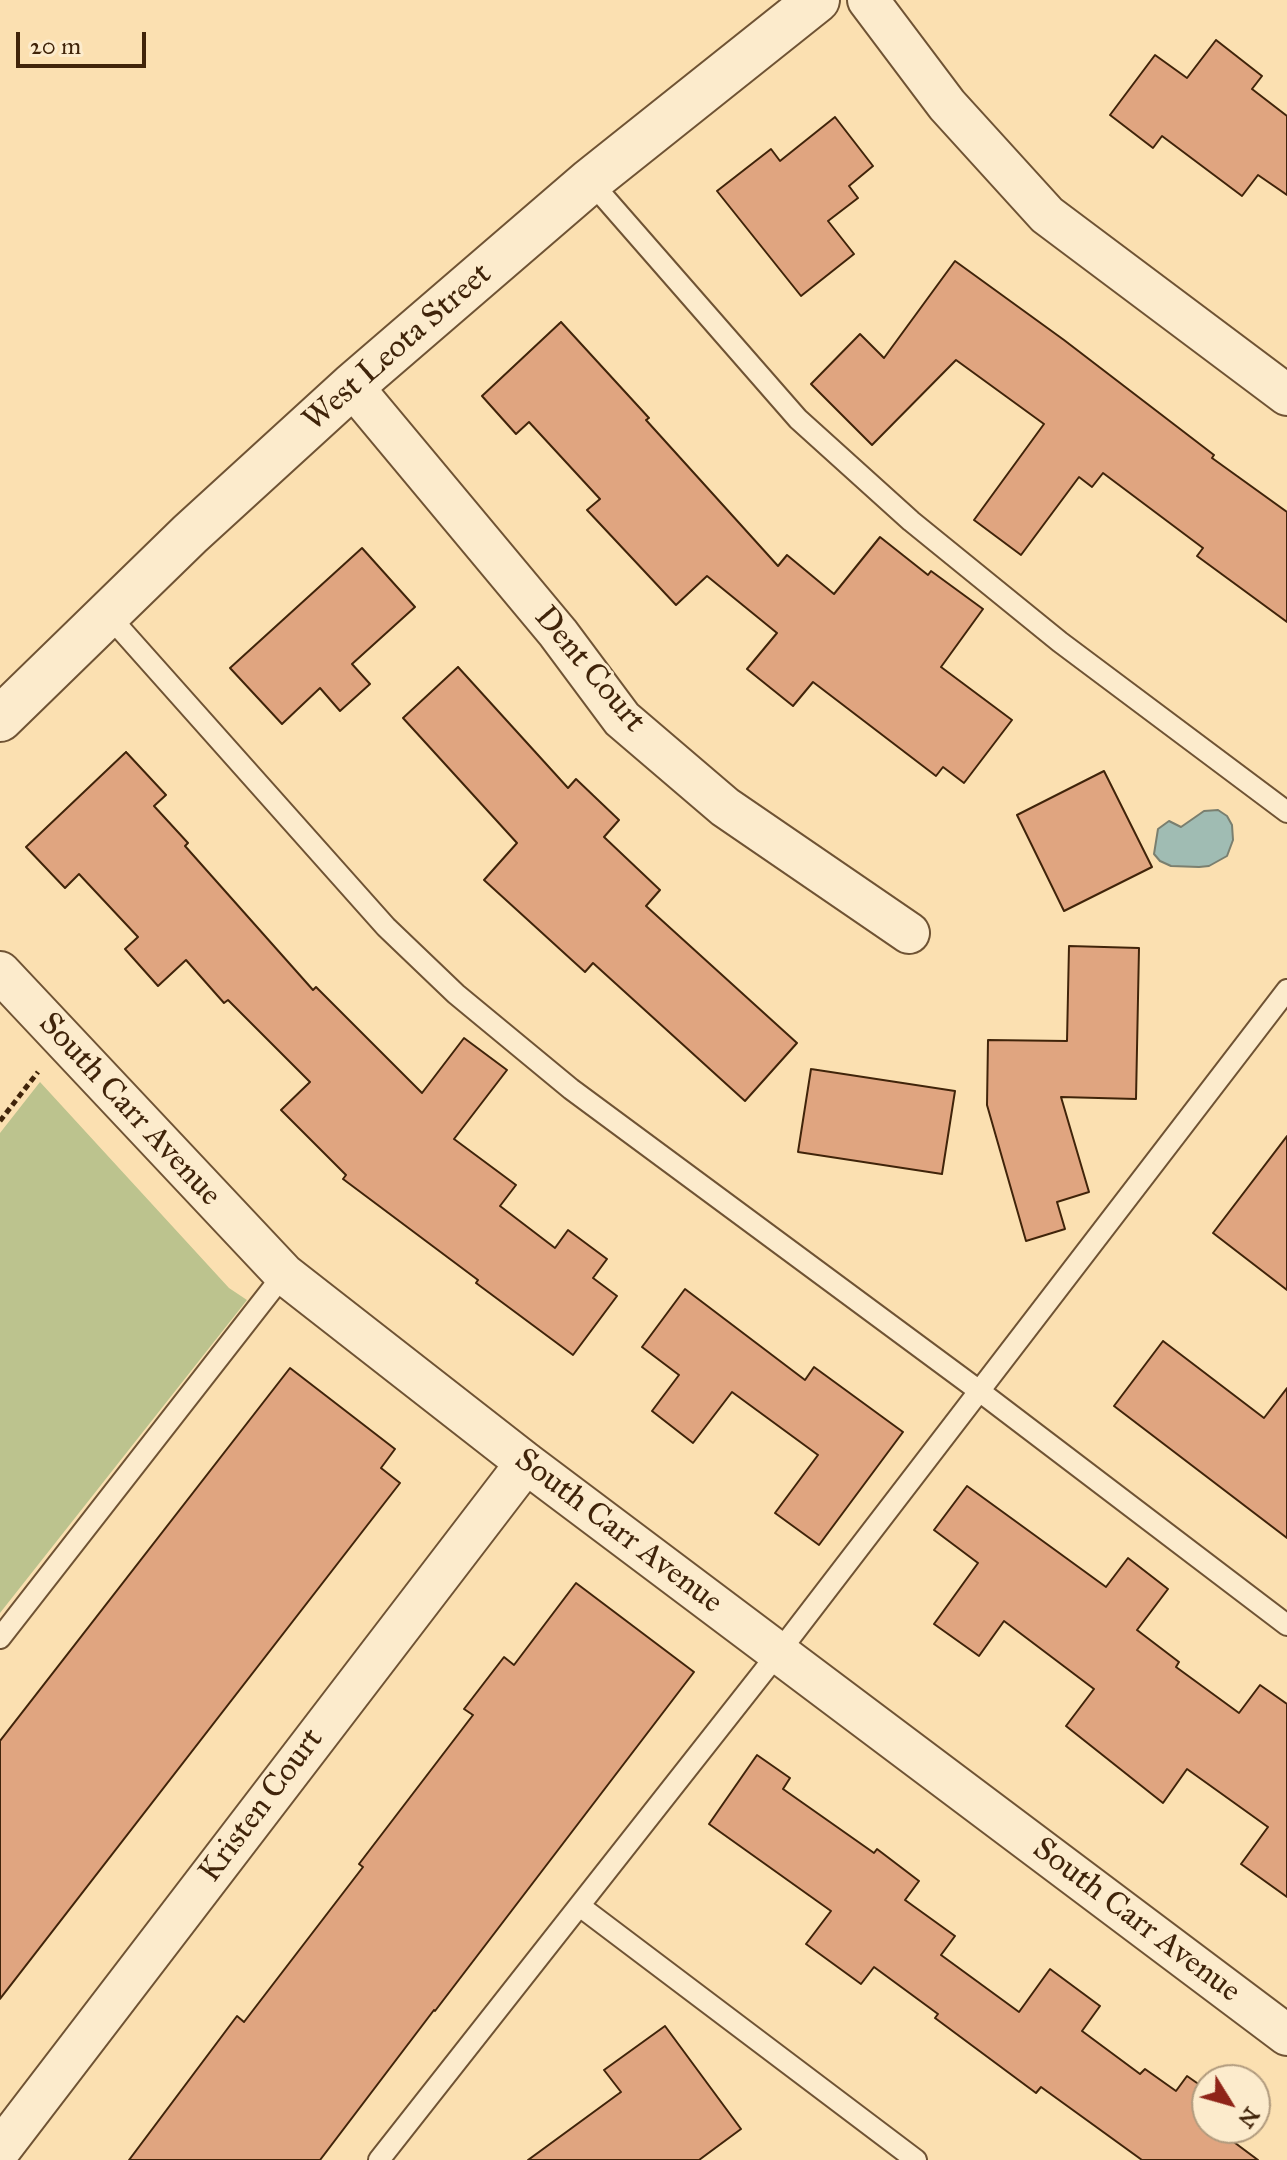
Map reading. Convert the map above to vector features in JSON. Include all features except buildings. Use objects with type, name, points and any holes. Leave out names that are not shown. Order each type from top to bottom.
[{"type":"street","name":"West Leota Street","points":[[0,719],[190,534],[352,386],[590,181],[817,0]]},
{"type":"street","points":[[868,0],[947,105],[1047,215],[1287,395]]},
{"type":"street","name":"Dent Court","points":[[352,386],[558,633],[622,719],[725,807],[909,933]]},
{"type":"street","name":"South Carr Avenue","points":[[0,972],[284,1274],[526,1463],[1287,2035]]},
{"type":"street","name":"Kristen Court","points":[[0,2150],[526,1463]]},
{"type":"lane","points":[[590,181],[798,419],[911,521],[1060,642],[1287,812]]},
{"type":"lane","points":[[109,616],[386,927],[456,994],[571,1089],[978,1390],[1287,1625]]},
{"type":"lane","points":[[379,2160],[779,1652],[1287,990]]},
{"type":"lane","points":[[0,1638],[284,1274]]},
{"type":"lane","points":[[581,1907],[916,2160]]},
{"type":"path","points":[[0,1121],[63,1039]]},
{"type":"green space","points":[[40,1082],[229,1288],[247,1300],[0,1613],[0,1133]]},
{"type":"water","points":[[1218,810],[1227,816],[1232,825],[1233,840],[1227,856],[1209,866],[1199,867],[1171,866],[1154,854],[1158,829],[1169,821],[1181,827],[1204,811]]}]
